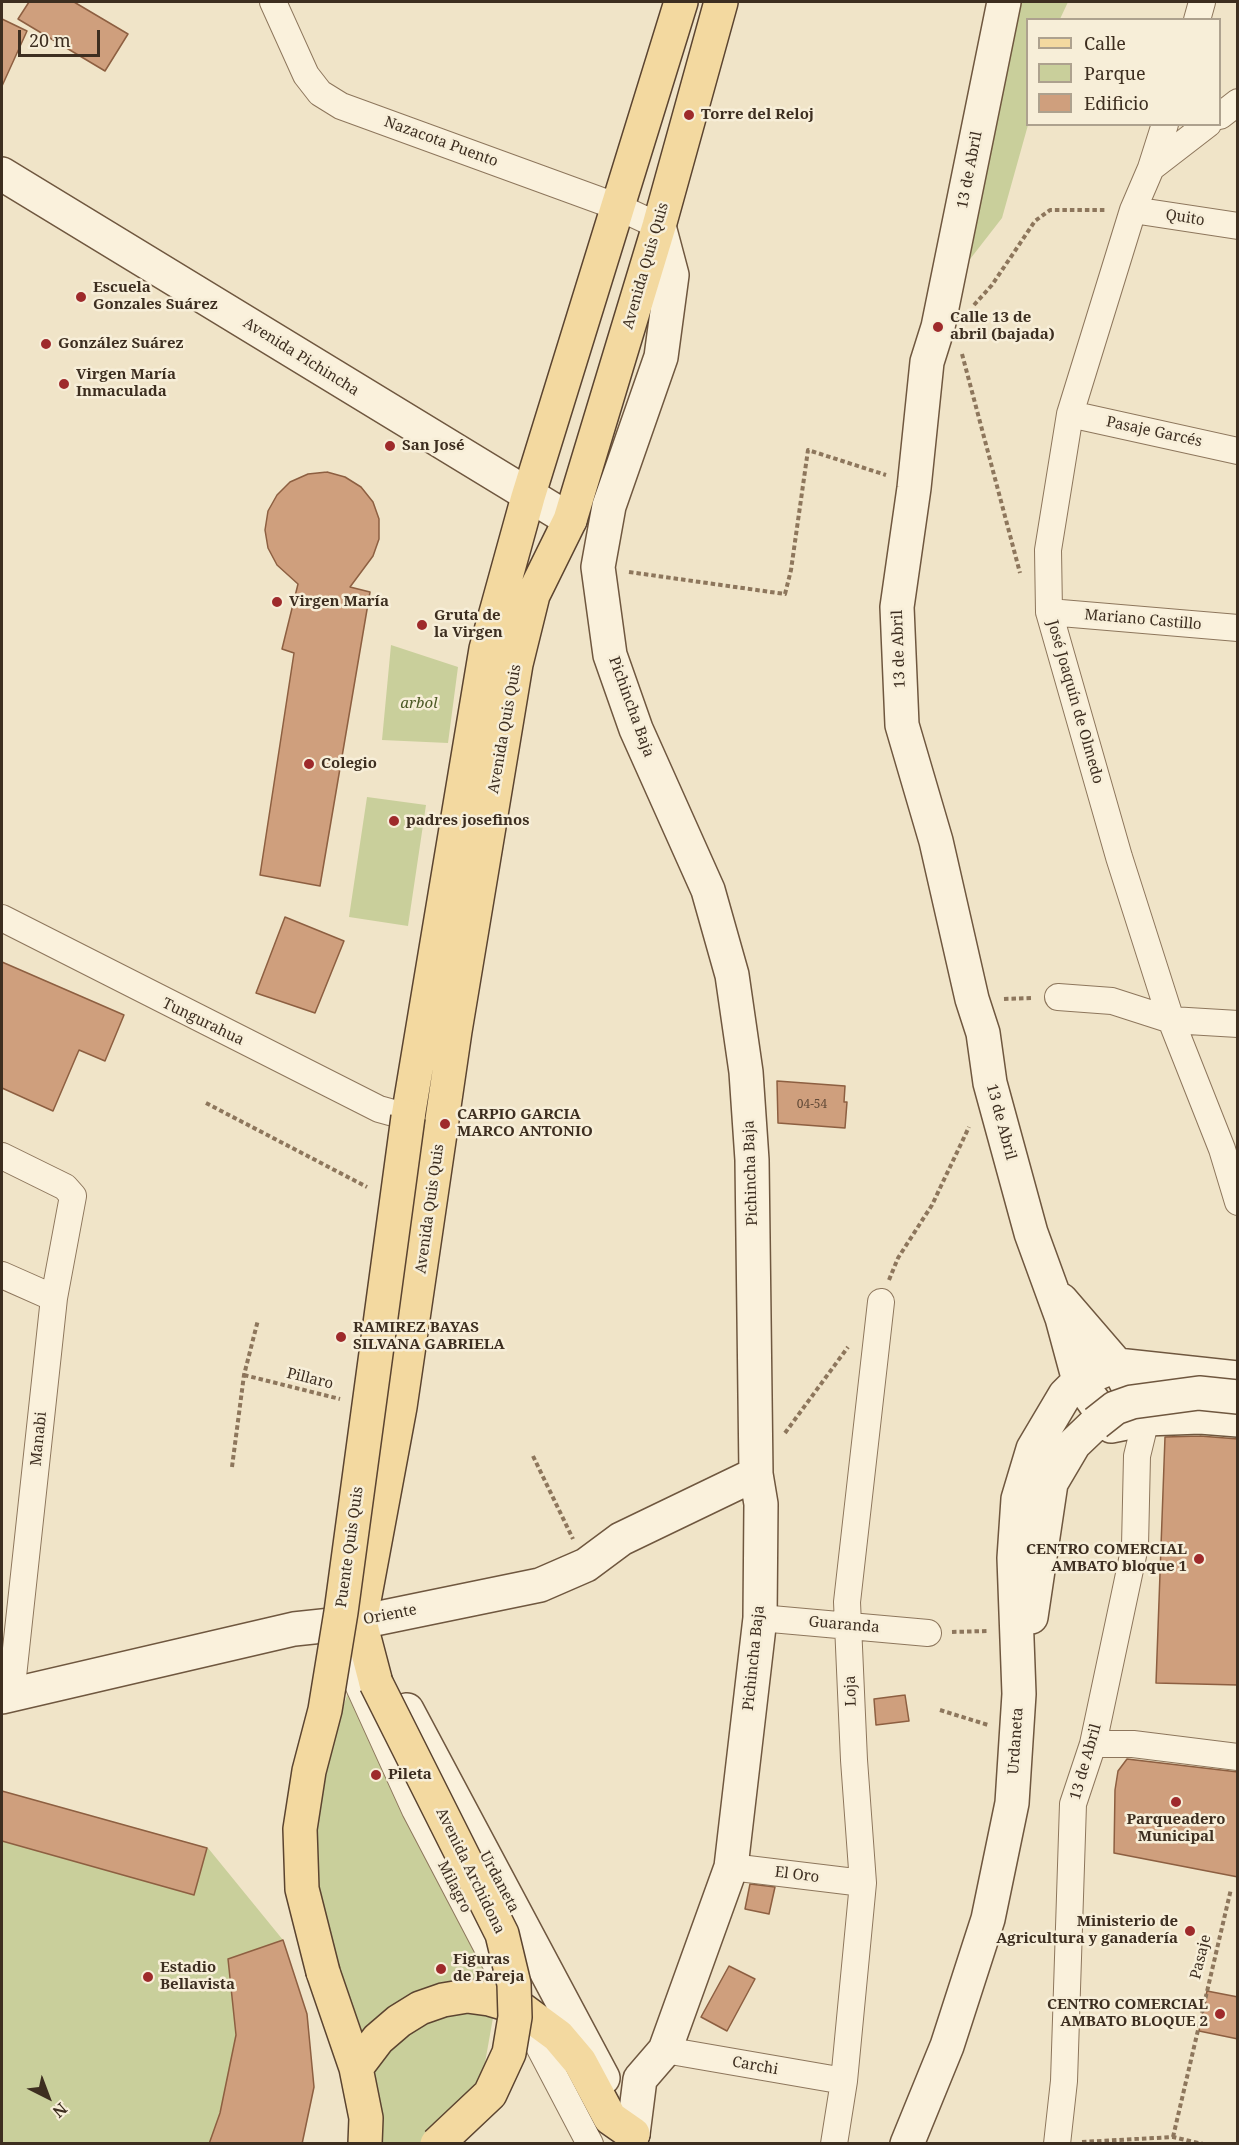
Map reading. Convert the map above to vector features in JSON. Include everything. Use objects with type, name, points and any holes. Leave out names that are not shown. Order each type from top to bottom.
[{"type":"main road","points":[[408,1117],[486,649],[528,497],[681,2]]},
{"type":"main road","name":"Avenida Quis Quis","points":[[345,1623],[402,1395],[454,1031],[508,707],[533,596],[570,520],[659,226],[721,2]]},
{"type":"main road","name":"Puente Quis Quis","points":[[364,2144],[366,2118],[356,2068],[323,1972],[302,1889],[300,1829],[309,1771],[331,1677],[408,1117]]},
{"type":"main road","name":"Avenida Archidona","points":[[345,1623],[502,1934],[514,1984],[515,2017],[509,2053],[490,2094],[437,2144]]},
{"type":"main road","points":[[356,2068],[378,2039],[399,2021],[420,2008],[443,2000],[467,1996],[520,2007],[558,2036],[580,2062],[609,2118],[635,2139]]},
{"type":"street","name":"Nazacota Puento","points":[[273,2],[306,75],[320,93],[341,106],[618,207],[659,226]]},
{"type":"street","name":"13 de Abril","points":[[1004,2],[938,327],[927,362],[914,488],[897,607],[902,725],[936,841],[972,999],[983,1033],[990,1083],[1031,1233],[1051,1287],[1079,1381],[1103,1424],[1137,1456]]},
{"type":"street","points":[[1198,18],[1202,2]]},
{"type":"street","points":[[1221,115],[1238,102]]},
{"type":"street","name":"José Joaquín de Olmedo","points":[[1164,126],[1151,168],[1133,210],[1070,414],[1048,550],[1049,612],[1119,857],[1171,1020],[1222,1149],[1238,1202]]},
{"type":"street","points":[[1151,168],[1205,126]]},
{"type":"street","name":"Avenida Pichincha","points":[[2,174],[528,497],[570,520]]},
{"type":"street","name":"Quito","points":[[1133,210],[1238,226]]},
{"type":"street","name":"Pichincha Baja","points":[[635,2139],[640,2079],[665,2050],[731,1867],[760,1618],[761,1504],[756,1474],[752,1160],[746,1072],[732,975],[708,890],[636,729],[610,655],[598,567],[609,506],[661,357],[672,275],[659,226]]},
{"type":"street","name":"Pasaje Garcés","points":[[1070,414],[1238,450]]},
{"type":"street","name":"Mariano Castillo","points":[[1049,612],[1238,628]]},
{"type":"street","name":"Tungurahua","points":[[2,918],[379,1109],[408,1117]]},
{"type":"street","points":[[1058,997],[1112,1001],[1171,1020],[1238,1024]]},
{"type":"street","name":"Manabi","points":[[2,1156],[65,1187],[73,1196],[54,1298],[6,1696]]},
{"type":"street","points":[[2,1275],[54,1298]]},
{"type":"street","name":"13 de Abril","points":[[1051,1287],[1117,1365],[1146,1419],[1137,1456],[1135,1546],[1093,1744],[1073,1804],[1064,2081],[1057,2143]]},
{"type":"street","name":"Loja","points":[[834,2144],[844,2081],[863,1883],[847,1602],[881,1302]]},
{"type":"street","points":[[1117,1365],[1238,1378]]},
{"type":"street","name":"Urdaneta","points":[[907,2144],[947,2046],[988,1918],[1012,1803],[1019,1694],[1014,1558],[1018,1499],[1033,1449],[1065,1395],[1079,1381],[1117,1365]]},
{"type":"street","points":[[1019,1694],[1051,1484],[1074,1444],[1103,1424],[1115,1408],[1132,1402],[1199,1392],[1238,1397]]},
{"type":"street","points":[[1103,1424],[1146,1419],[1200,1417],[1238,1420]]},
{"type":"street","name":"Oriente","points":[[6,1696],[294,1629],[345,1623],[540,1585],[586,1565],[621,1539],[756,1474]]},
{"type":"street","name":"Guaranda","points":[[760,1618],[848,1624],[928,1633]]},
{"type":"street","name":"Milagro","points":[[345,1623],[415,1810],[472,1923],[520,2007],[590,2144]]},
{"type":"street","name":"Urdaneta","points":[[345,1623],[635,2139]]},
{"type":"street","points":[[1093,1744],[1133,1744],[1238,1757]]},
{"type":"street","name":"El Oro","points":[[731,1867],[863,1883]]},
{"type":"street","name":"Carchi","points":[[665,2050],[844,2081]]},
{"type":"path","points":[[1024,582],[992,468],[966,361],[959,347],[938,327],[970,310],[992,285],[1035,221],[1050,210],[1133,210]]},
{"type":"path","points":[[598,567],[784,594],[791,570],[808,450],[870,468],[914,488]]},
{"type":"path","points":[[972,999],[1058,997]]},
{"type":"path","points":[[206,1103],[397,1202]]},
{"type":"path","points":[[232,1467],[244,1375],[258,1320]]},
{"type":"path","name":"Pillaro","points":[[244,1375],[370,1405]]},
{"type":"path","points":[[533,1456],[586,1565]]},
{"type":"path","points":[[928,1633],[1017,1630]]},
{"type":"path","points":[[940,1710],[1016,1734]]},
{"type":"path","name":"Pasaje","points":[[1173,2137],[1231,1889]]},
{"type":"path","points":[[1057,2143],[1173,2137],[1203,2144]]},
{"type":"green space","points":[[1014,2],[1068,2],[1060,18],[1026,18],[1028,126],[1002,218],[967,263]]},
{"type":"green space","name":"arbol","points":[[391,645],[458,667],[448,743],[382,740]]},
{"type":"green space","points":[[367,797],[426,805],[408,926],[349,917]]},
{"type":"green space","points":[[357,1667],[499,1984],[483,2074],[449,2124],[426,2143],[369,2143],[312,1892],[320,1773]]},
{"type":"green space","name":"Estadio Bellavista","points":[[2,1791],[208,1848],[283,1940],[307,2014],[314,2087],[302,2143],[2,2143]]},
{"type":"building","points":[[29,2],[74,2],[128,34],[105,71],[18,19]]},
{"type":"building","points":[[2,19],[27,31],[2,86]]},
{"type":"building","name":"Colegio","points":[[327,472],[345,477],[361,487],[373,502],[379,519],[379,539],[373,556],[350,587],[370,592],[320,886],[260,875],[294,653],[282,649],[298,584],[277,565],[268,548],[265,530],[268,511],[277,495],[290,482],[308,474]]},
{"type":"building","points":[[285,917],[344,941],[315,1013],[256,993]]},
{"type":"building","points":[[2,962],[124,1015],[105,1061],[79,1050],[53,1111],[2,1088]]},
{"type":"building","points":[[777,1081],[845,1086],[844,1102],[847,1102],[845,1128],[778,1123]]},
{"type":"building","name":"CENTRO COMERCIAL AMBATO bloque 1","points":[[1200,1436],[1238,1439],[1238,1685],[1156,1683],[1165,1437]]},
{"type":"building","points":[[905,1695],[909,1721],[876,1725],[874,1699]]},
{"type":"building","name":"Parqueadero Municipal","points":[[1127,1759],[1238,1772],[1238,1877],[1114,1853],[1115,1790],[1118,1771]]},
{"type":"building","points":[[2,1791],[207,1848],[194,1895],[2,1841]]},
{"type":"building","points":[[750,1884],[775,1887],[769,1914],[745,1909]]},
{"type":"building","points":[[283,1940],[307,2014],[314,2087],[302,2144],[209,2144],[220,2113],[236,2035],[228,1959]]},
{"type":"building","points":[[729,1966],[755,1979],[727,2031],[701,2017]]},
{"type":"building","name":"CENTRO COMERCIAL AMBATO BLOQUE 2","points":[[1207,1991],[1238,1997],[1238,2039],[1199,2031]]},
{"type":"place","name":"Torre del Reloj","points":[[689,115]]},
{"type":"place","name":"Escuela Gonzales Suárez","points":[[81,297]]},
{"type":"place","name":"Calle 13 de abril (bajada)","points":[[938,327]]},
{"type":"place","name":"González Suárez","points":[[46,344]]},
{"type":"place","name":"Virgen María Inmaculada","points":[[64,384]]},
{"type":"place","name":"San José","points":[[390,446]]},
{"type":"place","name":"Virgen María","points":[[277,602]]},
{"type":"place","name":"Gruta de la Virgen","points":[[422,625]]},
{"type":"place","name":"Colegio","points":[[309,764]]},
{"type":"place","name":"padres josefinos","points":[[394,821]]},
{"type":"place","name":"CARPIO GARCIA MARCO ANTONIO","points":[[445,1124]]},
{"type":"place","name":"RAMIREZ BAYAS SILVANA GABRIELA","points":[[341,1337]]},
{"type":"place","name":"CENTRO COMERCIAL AMBATO bloque 1","points":[[1199,1559]]},
{"type":"place","name":"Pileta","points":[[376,1775]]},
{"type":"place","name":"Parqueadero Municipal","points":[[1176,1802]]},
{"type":"place","name":"Ministerio de Agricultura y ganadería","points":[[1190,1931]]},
{"type":"place","name":"Figuras de Pareja","points":[[441,1969]]},
{"type":"place","name":"Estadio Bellavista","points":[[148,1977]]},
{"type":"place","name":"CENTRO COMERCIAL AMBATO BLOQUE 2","points":[[1220,2014]]}]
